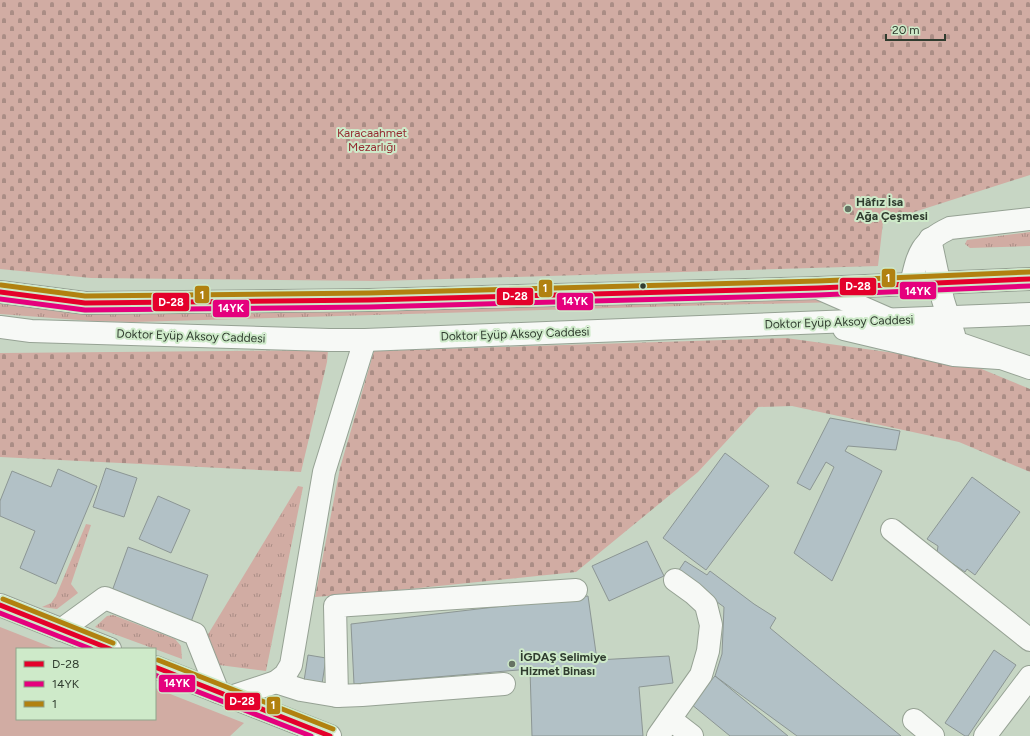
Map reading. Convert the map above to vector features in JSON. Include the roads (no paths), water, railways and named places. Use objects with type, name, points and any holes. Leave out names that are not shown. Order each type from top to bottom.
[{"type":"main road","points":[[911,284],[918,255],[930,239],[939,233],[950,228],[1030,219]]},
{"type":"main road","points":[[930,239],[948,318],[957,342]]},
{"type":"main road","points":[[0,292],[85,303],[369,300],[818,288],[1030,279]]},
{"type":"main road","points":[[818,288],[891,320],[1030,368]]},
{"type":"main road","name":"Doktor Eyüp Aksoy Caddesi","points":[[0,327],[31,331],[365,340],[1030,314]]},
{"type":"main road","points":[[817,322],[954,355],[999,358]]},
{"type":"main road","points":[[224,695],[276,682],[285,675],[291,665],[324,472],[365,340]]},
{"type":"main road","points":[[892,530],[1030,640]]},
{"type":"main road","points":[[675,580],[693,592],[706,605],[712,625],[708,651],[701,675],[676,730]]},
{"type":"main road","points":[[337,696],[335,606],[576,590]]},
{"type":"main road","points":[[61,630],[105,598],[188,631],[195,634],[224,695]]},
{"type":"main road","points":[[0,605],[107,648]]},
{"type":"main road","points":[[156,667],[330,736]]},
{"type":"main road","points":[[985,736],[1030,677]]},
{"type":"main road","points":[[276,682],[301,690],[337,696],[504,684]]},
{"type":"main road","points":[[914,720],[933,736]]},
{"type":"place","name":"Hâfız İsa Ağa Çeşmesi","points":[[848,209]]},
{"type":"place","name":"İGDAŞ Selimiye Hizmet Binası","points":[[512,664]]},
{"type":"park label","name":"Karacaahmet Mezarlığı","points":[[372,140]]}]
